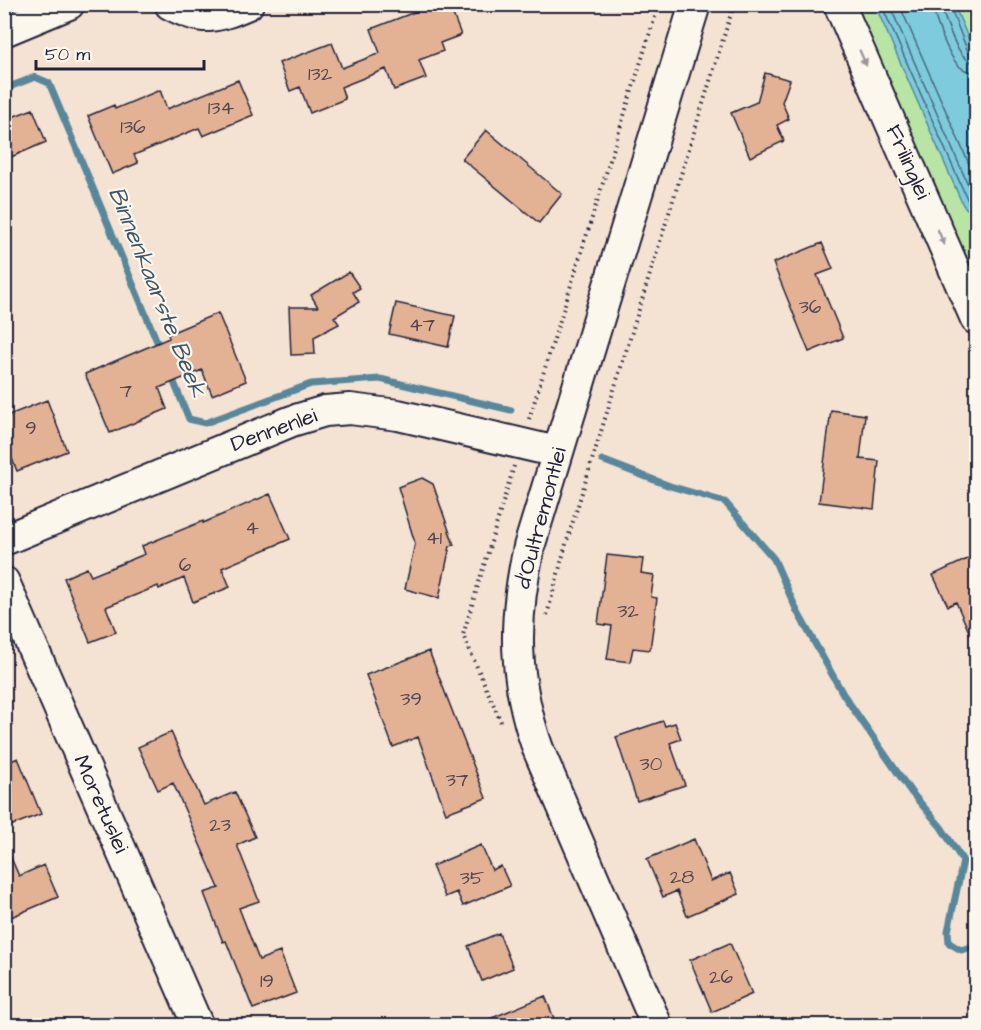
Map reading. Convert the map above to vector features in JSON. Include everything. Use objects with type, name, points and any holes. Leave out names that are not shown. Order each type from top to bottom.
[{"type":"street","points":[[4,31],[69,4]]},
{"type":"street","points":[[170,4],[192,15],[209,17],[223,15],[248,4]]},
{"type":"street","name":"d'Oultremontlei","points":[[657,1026],[526,717],[518,670],[518,640],[520,587],[529,547],[695,4]]},
{"type":"street","name":"Frilinglei","points":[[839,4],[976,318]]},
{"type":"street","name":"Dennenlei","points":[[4,540],[292,421],[325,411],[361,410],[398,414],[557,452]]},
{"type":"street","name":"Moretuslei","points":[[4,582],[198,1026]]},
{"type":"path","points":[[545,622],[566,544],[734,4]]},
{"type":"green space","points":[[853,5],[976,5],[976,291]]},
{"type":"water","points":[[875,5],[954,5],[976,56],[976,210],[967,209],[963,205]]},
{"type":"building","points":[[435,4],[449,4],[461,35],[440,43],[443,51],[419,60],[426,78],[394,90],[386,69],[341,87],[345,99],[310,113],[300,87],[290,91],[279,63],[332,43],[342,68],[380,53],[371,29]]},
{"type":"building","points":[[765,73],[790,80],[782,102],[789,119],[777,125],[784,141],[750,157],[731,113],[757,102]]},
{"type":"building","points":[[238,80],[253,115],[203,136],[199,128],[134,155],[138,163],[112,174],[88,116],[114,105],[115,109],[160,90],[167,109]]},
{"type":"building","points":[[33,109],[46,142],[4,160],[4,120]]},
{"type":"building","points":[[486,130],[562,194],[539,223],[462,159]]},
{"type":"building","points":[[822,243],[833,269],[817,275],[843,338],[809,352],[773,263]]},
{"type":"building","points":[[349,272],[360,288],[353,292],[359,302],[334,317],[339,324],[314,337],[315,354],[291,355],[289,307],[318,307],[311,295]]},
{"type":"building","points":[[396,303],[455,316],[448,347],[389,334]]},
{"type":"building","points":[[218,313],[246,381],[212,395],[202,370],[159,388],[167,409],[110,433],[85,374],[169,338],[168,334]]},
{"type":"building","points":[[47,400],[67,451],[17,471],[4,439],[4,417]]},
{"type":"building","points":[[831,410],[865,415],[860,459],[879,461],[874,509],[819,502]]},
{"type":"building","points":[[422,478],[433,484],[454,545],[450,546],[439,598],[405,589],[415,543],[398,487]]},
{"type":"building","points":[[270,494],[290,539],[222,568],[230,587],[193,602],[184,578],[106,607],[116,632],[90,642],[64,578],[87,568],[91,576],[145,554],[142,546]]},
{"type":"building","points":[[607,555],[643,559],[641,573],[654,575],[651,597],[657,598],[650,650],[633,648],[630,662],[607,659],[612,626],[598,624]]},
{"type":"building","points":[[976,555],[976,648],[956,602],[948,606],[933,575]]},
{"type":"building","points":[[429,651],[486,798],[446,813],[418,737],[393,747],[366,675]]},
{"type":"building","points":[[663,721],[665,726],[675,723],[681,739],[670,743],[685,785],[637,801],[616,737]]},
{"type":"building","points":[[171,732],[204,805],[235,792],[255,837],[237,845],[259,901],[239,908],[259,960],[280,952],[296,993],[253,1009],[204,893],[219,888],[173,783],[158,790],[138,747]]},
{"type":"building","points":[[18,758],[41,814],[10,826],[4,813],[4,764]]},
{"type":"building","points":[[694,839],[711,881],[730,873],[739,894],[687,916],[677,891],[663,897],[647,859]]},
{"type":"building","points":[[4,842],[19,876],[44,865],[58,897],[11,917],[4,902]]},
{"type":"building","points":[[481,845],[492,870],[501,866],[510,886],[463,906],[457,892],[445,897],[432,866]]},
{"type":"building","points":[[499,933],[513,968],[482,981],[468,946]]},
{"type":"building","points":[[730,943],[752,994],[712,1012],[690,960]]},
{"type":"building","points":[[545,996],[557,1026],[475,1026],[475,1025]]},
{"type":"waterway","name":"Binnenkaarste Beek","points":[[4,89],[35,77],[49,83],[161,351]]},
{"type":"waterway","name":"Binnenkaarste Beek","points":[[171,375],[189,419],[205,423],[311,384],[380,379],[511,410]]},
{"type":"waterway","name":"Binnenkaarste Beek","points":[[602,460],[670,486],[725,502],[774,559],[797,611],[843,694],[911,792],[941,827],[963,861],[948,931],[949,943],[961,950],[976,946]]}]
